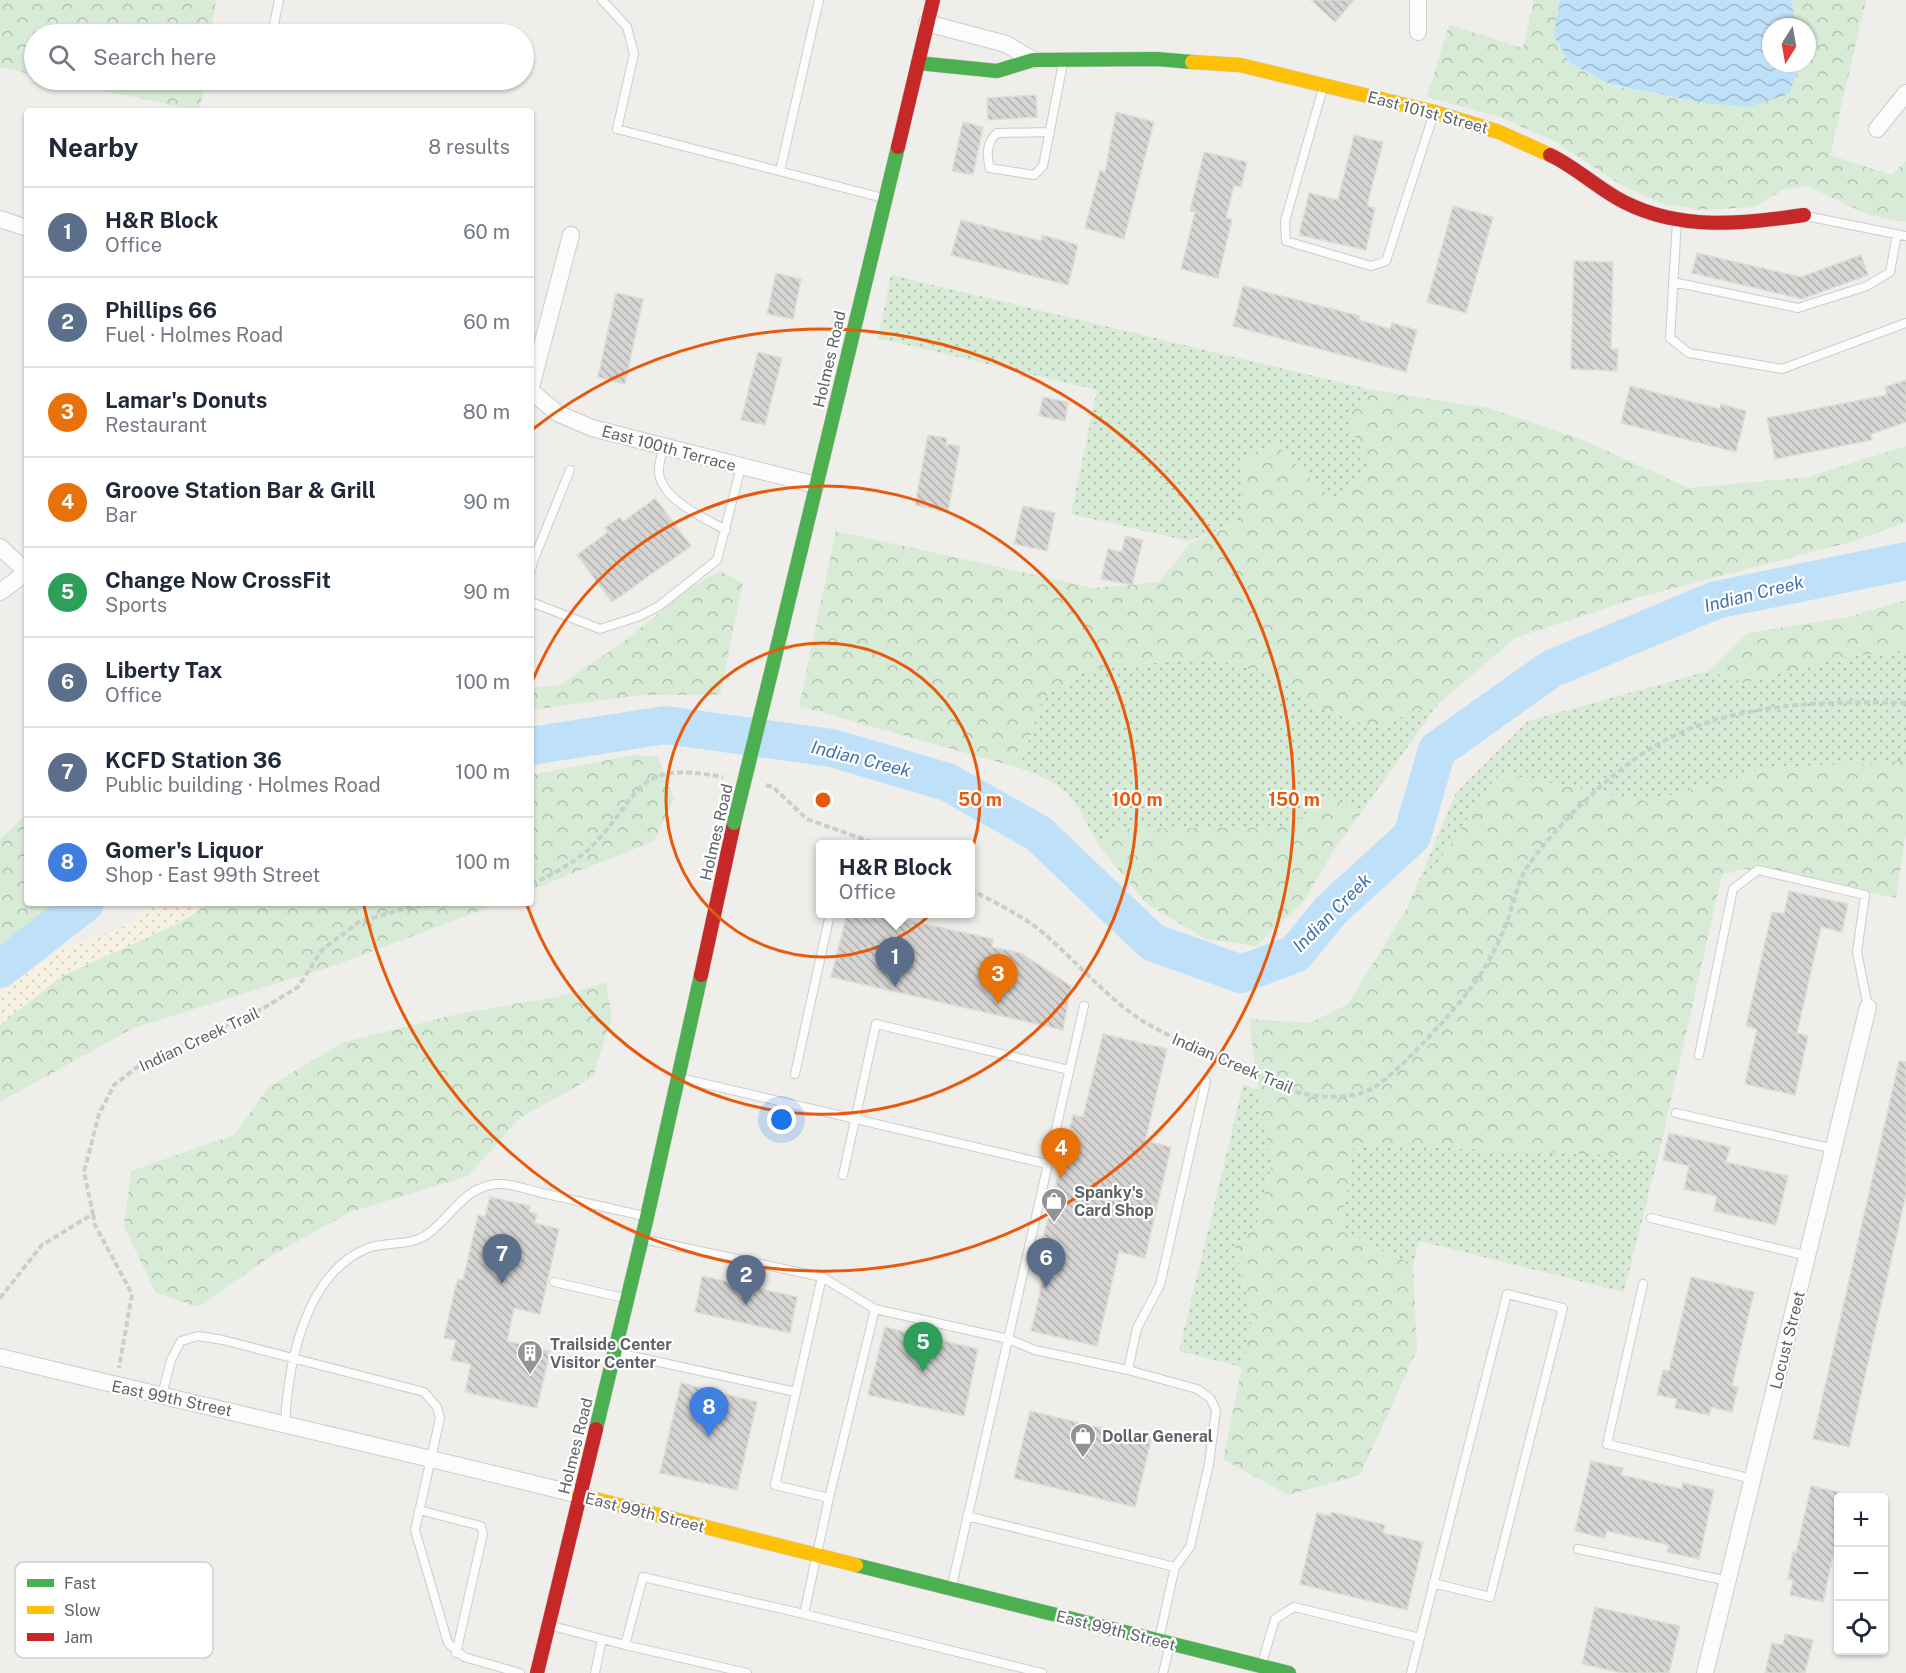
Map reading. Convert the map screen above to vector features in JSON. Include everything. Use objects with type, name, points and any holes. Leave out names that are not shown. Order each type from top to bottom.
[{"type":"main road","name":"Holmes Road","points":[[537,1673],[680,1078],[734,823],[933,0]]},
{"type":"main road","name":"East 101st Street","points":[[918,63],[997,71],[1033,60],[1157,59],[1240,65],[1434,112],[1499,132],[1556,158],[1624,202],[1677,220],[1709,224],[1758,222],[1804,215]]},
{"type":"main road","name":"East 99th Street","points":[[579,1495],[1165,1642],[1233,1663],[1262,1666],[1289,1673]]},
{"type":"street","points":[[1418,0],[1418,32]]},
{"type":"street","points":[[927,23],[1006,44],[1033,60]]},
{"type":"street","points":[[1877,129],[1906,93]]},
{"type":"street","points":[[0,219],[24,227]]},
{"type":"street","points":[[534,378],[572,235]]},
{"type":"street","name":"East 100th Terrace","points":[[534,392],[557,412],[592,428],[816,484]]},
{"type":"street","points":[[0,547],[24,569]]},
{"type":"street","points":[[0,592],[24,574]]},
{"type":"street","name":"Locust Street","points":[[1705,1673],[1868,1007]]},
{"type":"street","name":"East 99th Street","points":[[8,1359],[115,1386],[433,1458],[579,1495]]},
{"type":"lane","points":[[274,24],[279,0]]},
{"type":"lane","points":[[602,0],[627,27],[634,54],[616,129],[885,198]]},
{"type":"lane","points":[[780,171],[819,0]]},
{"type":"lane","points":[[1050,132],[997,133],[986,156],[990,168],[1034,175],[1043,166],[1050,132],[1064,60]]},
{"type":"lane","points":[[1324,84],[1285,221],[1286,241],[1371,266],[1386,261],[1434,112]]},
{"type":"lane","points":[[1673,282],[1798,308],[1867,286],[1890,273],[1902,235],[1804,215]]},
{"type":"lane","points":[[1677,220],[1670,338],[1689,353],[1782,369],[1906,323]]},
{"type":"lane","points":[[664,445],[659,469],[662,483],[693,514],[726,530]]},
{"type":"lane","points":[[534,603],[600,629],[640,616],[659,606],[713,566],[720,554],[741,467]]},
{"type":"lane","points":[[534,553],[570,470]]},
{"type":"lane","points":[[1699,1055],[1732,889],[1758,870],[1865,895],[1857,952],[1868,1007]]},
{"type":"lane","points":[[795,1074],[829,918]]},
{"type":"lane","points":[[951,1588],[1084,1006]]},
{"type":"lane","points":[[843,1175],[876,1024],[1069,1070]]},
{"type":"lane","points":[[680,1078],[1047,1164]]},
{"type":"lane","points":[[1128,1370],[1137,1328],[1160,1285],[1206,1081]]},
{"type":"lane","points":[[1676,1113],[1834,1149]]},
{"type":"lane","points":[[285,1424],[294,1357],[319,1289],[339,1267],[366,1249],[385,1243],[410,1242],[428,1235],[464,1196],[498,1184],[647,1217]]},
{"type":"lane","points":[[1651,1218],[1807,1256]]},
{"type":"lane","points":[[642,1239],[822,1277],[875,1309],[1008,1339],[1035,1350],[1128,1370],[1197,1389],[1210,1398],[1216,1410],[1209,1464],[1190,1546],[1175,1567],[1163,1673]]},
{"type":"lane","points":[[822,1277],[775,1485],[829,1498]]},
{"type":"lane","points":[[554,1282],[627,1298]]},
{"type":"lane","points":[[1643,1284],[1607,1444],[1753,1479]]},
{"type":"lane","points":[[1411,1673],[1433,1583],[1507,1293],[1563,1308],[1490,1597],[1433,1583]]},
{"type":"lane","points":[[804,1614],[829,1498],[875,1309]]},
{"type":"lane","points":[[162,1395],[171,1360],[181,1341],[198,1336],[294,1357],[424,1392],[437,1407],[440,1418],[433,1458],[415,1530],[448,1644],[456,1653],[520,1673]]},
{"type":"lane","points":[[614,1352],[796,1392]]},
{"type":"lane","points":[[419,1510],[481,1526],[483,1534],[456,1653]]},
{"type":"lane","points":[[967,1516],[1175,1567]]},
{"type":"lane","points":[[1578,1549],[1728,1581]]},
{"type":"lane","points":[[625,1645],[643,1577],[804,1614],[1015,1670],[1042,1673]]},
{"type":"lane","points":[[1262,1666],[1275,1619],[1294,1607],[1420,1638]]},
{"type":"lane","points":[[549,1625],[747,1673]]},
{"type":"lane","points":[[595,1673],[602,1639]]},
{"type":"path","name":"Indian Creek Trail","points":[[975,892],[1038,928],[1104,991],[1156,1029],[1283,1087],[1310,1095],[1346,1097],[1373,1088],[1404,1063],[1443,1019],[1484,970],[1508,920],[1524,871],[1553,834],[1588,801],[1653,747],[1687,730],[1726,716],[1816,703],[1864,701],[1906,703]]},
{"type":"path","points":[[534,882],[590,849],[640,785],[666,773],[702,773],[732,779]]},
{"type":"path","points":[[762,785],[772,787],[807,819],[866,840]]},
{"type":"path","name":"Indian Creek Trail","points":[[115,1386],[132,1294],[95,1225],[84,1172],[99,1114],[114,1085],[141,1064],[262,1009],[298,987],[322,950],[359,922],[414,906]]},
{"type":"path","points":[[0,1299],[42,1245],[93,1214]]},
{"type":"green space","points":[[0,0],[216,0],[212,24],[24,24],[24,73],[0,67]]},
{"type":"green space","points":[[1534,0],[1560,0],[1554,36],[1570,63],[1609,85],[1699,102],[1794,72],[1816,72],[1816,18],[1794,18],[1792,0],[1866,0],[1830,155],[1891,175],[1906,161],[1906,222],[1869,215],[1807,186],[1782,190],[1754,207],[1702,210],[1663,204],[1621,185],[1556,142],[1502,118],[1427,97],[1449,25],[1523,48]]},
{"type":"green space","points":[[101,90],[203,90],[200,108],[186,108]]},
{"type":"green space","points":[[891,275],[1373,390],[1347,417],[1370,469],[1335,504],[1274,443],[1243,462],[1241,521],[1189,541],[1071,514],[1097,390],[878,338]]},
{"type":"green space","points":[[1373,390],[1489,408],[1588,442],[1689,488],[1808,477],[1906,446],[1906,522],[1854,541],[1640,597],[1515,638],[1438,704],[1373,727],[1317,708],[1277,677],[1207,657],[1085,670],[1043,698],[1019,768],[799,706],[836,531],[1094,588],[1159,582],[1190,543],[1241,521],[1243,462],[1274,443],[1335,503],[1369,469],[1347,417]]},
{"type":"green space","points":[[720,571],[743,583],[720,695],[641,695],[534,710],[534,688],[560,685],[623,642],[692,586]]},
{"type":"green space","points":[[1906,600],[1906,650],[1838,658],[1744,683],[1709,671],[1748,633],[1848,617]]},
{"type":"green space","points":[[1906,650],[1906,758],[1891,763],[1768,767],[1648,802],[1499,773],[1408,906],[1456,793],[1528,721],[1709,671],[1744,683],[1838,658]]},
{"type":"green space","points":[[1207,657],[1277,677],[1317,708],[1373,727],[1438,704],[1363,810],[1331,799],[1287,827],[1114,829],[1100,847],[1077,806],[1062,789],[1051,781],[1019,768],[1043,698],[1085,670]]},
{"type":"green space","points":[[634,755],[658,757],[674,799],[654,841],[534,889],[534,774]]},
{"type":"green space","points":[[1906,758],[1906,832],[1896,898],[1745,869],[1722,875],[1658,1157],[1354,1144],[1341,1230],[1413,1265],[1417,1350],[1360,1475],[1288,1495],[1223,1459],[1252,1318],[1235,1247],[1257,1223],[1272,1165],[1261,1113],[1249,1019],[1310,1023],[1348,1004],[1408,906],[1499,773],[1648,802],[1768,767],[1890,763]]},
{"type":"green space","points":[[1331,799],[1363,810],[1334,850],[1303,902],[1256,946],[1206,939],[1147,904],[1100,847],[1114,829],[1286,827]]},
{"type":"green space","points":[[24,817],[24,906],[49,906],[0,947],[0,839]]},
{"type":"green space","points":[[206,906],[492,906],[336,965],[133,1028],[0,1102],[0,1025],[62,976],[177,924]]},
{"type":"green space","points":[[606,982],[612,1017],[593,1077],[520,1118],[468,1176],[350,1212],[268,1258],[198,1307],[156,1293],[124,1227],[131,1171],[234,1135],[269,1087],[341,1043],[454,1015],[566,995]]},
{"type":"green space","points":[[1243,1085],[1258,1090],[1272,1165],[1257,1223],[1235,1247],[1252,1318],[1242,1367],[1179,1351]]},
{"type":"green space","points":[[1354,1144],[1658,1157],[1624,1292],[1419,1241],[1413,1265],[1341,1230]]},
{"type":"sand","points":[[150,906],[206,906],[177,924],[62,976],[0,1025],[0,993],[61,949],[123,927]]},
{"type":"water","points":[[1560,0],[1792,0],[1794,18],[1762,18],[1762,72],[1797,72],[1789,94],[1748,107],[1699,102],[1609,84],[1570,63],[1554,36]]},
{"type":"building","points":[[1311,0],[1354,0],[1335,22]]},
{"type":"building","points":[[1036,95],[1037,117],[988,120],[987,98]]},
{"type":"building","points":[[1116,112],[1154,122],[1124,239],[1085,228],[1100,170],[1105,172]]},
{"type":"building","points":[[963,122],[983,127],[973,175],[952,171]]},
{"type":"building","points":[[1354,135],[1383,142],[1367,206],[1375,208],[1366,250],[1299,235],[1309,193],[1338,200]]},
{"type":"building","points":[[1204,152],[1247,162],[1241,187],[1234,185],[1226,218],[1232,219],[1218,278],[1181,269],[1195,212],[1190,211]]},
{"type":"building","points":[[1453,206],[1493,217],[1466,313],[1427,302]]},
{"type":"building","points":[[961,220],[1041,241],[1042,235],[1078,245],[1068,285],[951,255]]},
{"type":"building","points":[[1697,253],[1801,277],[1861,255],[1868,275],[1802,299],[1692,273]]},
{"type":"building","points":[[1574,261],[1613,262],[1611,349],[1618,349],[1617,371],[1571,369]]},
{"type":"building","points":[[776,273],[801,279],[793,319],[767,314]]},
{"type":"building","points":[[1243,286],[1360,316],[1359,320],[1390,329],[1392,323],[1417,330],[1406,372],[1233,326]]},
{"type":"building","points":[[616,293],[643,299],[625,384],[598,377]]},
{"type":"building","points":[[758,352],[782,358],[765,425],[741,420]]},
{"type":"building","points":[[1906,380],[1906,422],[1871,434],[1872,440],[1775,459],[1767,418],[1887,395],[1885,387]]},
{"type":"building","points":[[1630,386],[1720,409],[1721,404],[1746,411],[1736,452],[1621,423]]},
{"type":"building","points":[[1043,397],[1068,402],[1065,421],[1039,416]]},
{"type":"building","points":[[928,435],[947,438],[946,444],[960,446],[948,512],[915,505]]},
{"type":"building","points":[[655,498],[691,546],[612,602],[577,555],[608,532],[605,528],[620,517],[623,522]]},
{"type":"building","points":[[1023,506],[1055,513],[1047,551],[1014,544]]},
{"type":"building","points":[[1125,536],[1143,540],[1132,585],[1101,579],[1108,549],[1122,552]]},
{"type":"building","points":[[1789,891],[1848,904],[1842,932],[1821,927],[1797,1033],[1808,1036],[1795,1095],[1745,1084],[1757,1029],[1746,1026],[1772,912],[1784,914]]},
{"type":"building","points":[[846,918],[897,918],[993,939],[992,947],[1021,953],[1071,986],[1063,1030],[831,977]]},
{"type":"building","points":[[1103,1034],[1167,1049],[1145,1141],[1171,1147],[1145,1258],[1119,1252],[1097,1346],[1031,1331],[1051,1245],[1042,1243],[1073,1115],[1083,1117]]},
{"type":"building","points":[[1899,1061],[1906,1062],[1906,1194],[1849,1447],[1813,1439]]},
{"type":"building","points":[[1669,1133],[1730,1147],[1726,1162],[1788,1176],[1776,1225],[1714,1211],[1717,1196],[1684,1189],[1689,1166],[1663,1160]]},
{"type":"building","points":[[490,1197],[530,1206],[529,1212],[537,1214],[535,1223],[559,1229],[540,1314],[514,1308],[507,1341],[550,1351],[537,1408],[465,1392],[471,1364],[451,1360],[456,1340],[444,1338],[458,1279],[463,1280],[478,1215],[485,1217]]},
{"type":"building","points":[[702,1276],[797,1297],[790,1333],[695,1312]]},
{"type":"building","points":[[1691,1277],[1754,1292],[1732,1386],[1738,1387],[1732,1412],[1711,1407],[1709,1415],[1675,1408],[1677,1399],[1657,1395],[1663,1370],[1669,1371]]},
{"type":"building","points":[[885,1327],[978,1349],[964,1416],[868,1395]]},
{"type":"building","points":[[681,1383],[757,1402],[737,1490],[660,1473]]},
{"type":"building","name":"Dollar General","points":[[1030,1411],[1151,1440],[1135,1507],[1014,1478]]},
{"type":"building","points":[[1591,1461],[1623,1468],[1621,1475],[1682,1489],[1683,1483],[1714,1490],[1699,1559],[1667,1552],[1669,1545],[1607,1531],[1605,1538],[1575,1531]]},
{"type":"building","points":[[1811,1486],[1839,1492],[1834,1493],[1834,1551],[1823,1602],[1790,1595],[1793,1580],[1788,1579],[1793,1552],[1796,1553]]},
{"type":"building","points":[[1331,1512],[1385,1525],[1383,1533],[1423,1542],[1407,1610],[1300,1584],[1317,1513],[1330,1516]]},
{"type":"building","points":[[1595,1607],[1680,1626],[1669,1673],[1622,1673],[1582,1664]]},
{"type":"building","points":[[1785,1634],[1813,1640],[1805,1673],[1765,1673],[1772,1643],[1783,1645]]},
{"type":"waterway","name":"Indian Creek","points":[[534,746],[665,725],[832,748],[947,782],[1038,833],[1152,942],[1241,974],[1295,954],[1331,910],[1412,836],[1437,750],[1551,669],[1716,600],[1906,561]]},
{"type":"waterway","name":"Indian Creek","points":[[0,969],[81,906]]},
{"type":"traffic: fast","points":[[918,63],[997,71],[1033,60],[1157,59],[1192,62]]},
{"type":"traffic: fast","points":[[781,632],[898,147]]},
{"type":"traffic: fast","points":[[734,823],[781,632]]},
{"type":"traffic: fast","points":[[596,1429],[647,1217],[701,975]]},
{"type":"traffic: fast","points":[[856,1565],[1289,1673]]},
{"type":"traffic: slow","points":[[1192,62],[1240,65],[1434,112],[1499,132],[1550,155]]},
{"type":"traffic: slow","points":[[579,1495],[856,1565]]},
{"type":"traffic: jam","points":[[898,147],[933,0]]},
{"type":"traffic: jam","points":[[1550,155],[1624,202],[1668,218],[1712,223],[1758,221],[1804,215]]},
{"type":"traffic: jam","points":[[701,975],[734,823]]},
{"type":"traffic: jam","points":[[537,1673],[596,1429]]},
{"type":"place","name":"H&R Block","points":[[895,987]]},
{"type":"place","name":"Lamar's Donuts","points":[[998,1004]]},
{"type":"place","name":"Groove Station Bar & Grill","points":[[1061,1178]]},
{"type":"place","name":"Spanky's Card Shop","points":[[1054,1224]]},
{"type":"place","name":"KCFD Station 36","points":[[502,1284]]},
{"type":"place","name":"Liberty Tax","points":[[1046,1288]]},
{"type":"place","name":"Phillips 66","points":[[746,1305]]},
{"type":"place","name":"Change Now CrossFit","points":[[923,1372]]},
{"type":"place","name":"Trailside Center Visitor Center","points":[[530,1376]]},
{"type":"place","name":"Gomer's Liquor","points":[[709,1437]]},
{"type":"place","name":"Dollar General","points":[[1083,1459]]}]
